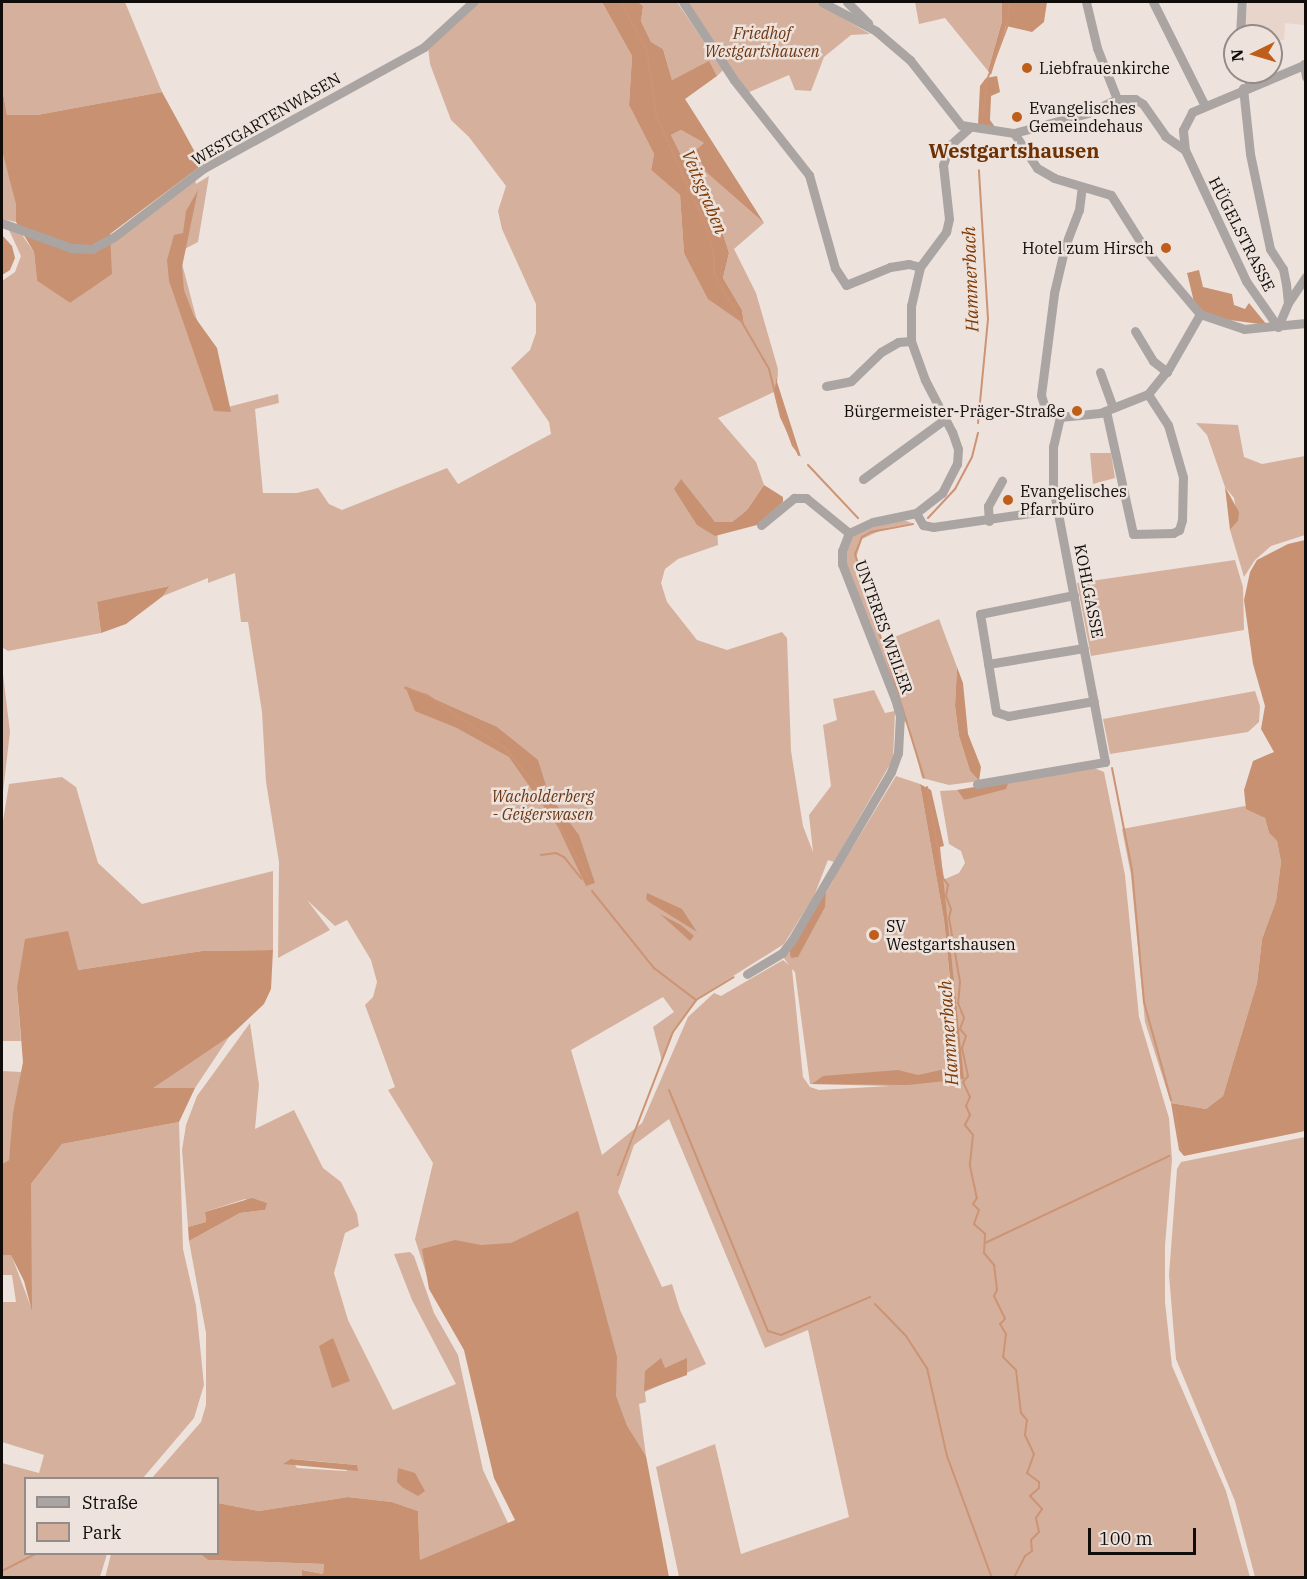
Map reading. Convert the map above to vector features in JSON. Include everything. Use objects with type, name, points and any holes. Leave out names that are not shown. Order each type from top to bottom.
[{"type":"street","name":"WESTGARTENWASEN","points":[[2,223],[71,248],[92,249],[114,237],[204,168],[424,47],[473,2]]},
{"type":"street","points":[[683,2],[734,80],[809,175],[836,268],[846,285],[890,267],[909,264],[920,267]]},
{"type":"street","points":[[822,2],[876,31]]},
{"type":"street","points":[[847,2],[910,60],[952,116],[969,128],[1014,133],[1088,113],[1117,99],[1097,48],[1086,2]]},
{"type":"street","points":[[1153,2],[1204,104]]},
{"type":"street","points":[[1241,24],[1242,2]]},
{"type":"street","points":[[1305,64],[1305,77]]},
{"type":"street","name":"HÜGELSTRASSE","points":[[1278,327],[1246,281],[1185,150],[1185,121],[1204,104],[1305,64]]},
{"type":"street","points":[[1246,84],[1263,218],[1270,249],[1283,269],[1288,303]]},
{"type":"street","name":"HÜGELSTRASSE","points":[[1117,99],[1135,99],[1143,104],[1165,136],[1185,150]]},
{"type":"street","points":[[761,525],[794,498],[806,498],[849,533],[873,522],[915,513],[942,493],[957,464],[958,449],[911,341],[911,306],[920,267],[945,232],[949,219],[943,165],[949,146],[969,128]]},
{"type":"street","points":[[1014,133],[1037,168],[1082,187],[1111,195],[1145,249],[1200,314],[1244,329],[1305,323]]},
{"type":"street","points":[[1082,187],[1079,210],[1065,246],[1054,292],[1041,395],[1044,405],[1060,417],[1109,409],[1148,394],[1167,372],[1200,314]]},
{"type":"street","points":[[1278,327],[1288,303],[1305,276]]},
{"type":"street","points":[[1135,331],[1148,354],[1167,372]]},
{"type":"street","points":[[826,386],[851,381],[881,352],[898,342],[911,341]]},
{"type":"street","points":[[1100,372],[1133,534],[1173,533],[1179,530],[1182,520],[1183,477],[1168,425],[1148,394]]},
{"type":"street","name":"KOHLGASSE","points":[[977,784],[1105,762],[1058,509],[1053,447],[1060,417]]},
{"type":"street","points":[[863,479],[945,419]]},
{"type":"street","points":[[989,521],[988,506],[1002,481]]},
{"type":"street","points":[[915,513],[923,525],[933,528],[1058,509]]},
{"type":"street","name":"UNTERES WEILER","points":[[747,974],[782,953],[792,940],[891,772],[898,753],[900,716],[895,699],[842,564],[842,551],[849,533]]},
{"type":"street","points":[[1074,595],[984,611],[980,614],[996,712],[1000,715],[1094,701]]},
{"type":"street","points":[[988,664],[1084,648]]},
{"type":"shaded area","points":[[1248,2],[1305,2],[1305,25],[1285,23],[1284,40],[1283,24],[1245,24]]},
{"type":"green space","points":[[2,2],[125,2],[162,92],[37,115],[7,115],[2,87]]},
{"type":"green space","name":"Wacholderberg - Geigerswasen","points":[[477,2],[602,2],[632,56],[629,105],[654,154],[651,170],[680,195],[684,253],[744,324],[742,310],[723,278],[729,253],[708,187],[692,177],[671,135],[681,130],[704,143],[707,173],[764,223],[734,249],[756,293],[778,369],[774,392],[718,418],[756,462],[764,485],[747,510],[732,522],[715,522],[704,511],[717,525],[718,545],[678,559],[665,569],[661,583],[667,602],[697,640],[727,650],[782,632],[787,638],[791,751],[803,826],[813,852],[809,815],[831,786],[823,725],[837,720],[833,699],[874,690],[885,713],[895,711],[893,759],[834,862],[828,860],[814,896],[784,944],[700,997],[675,1028],[662,1061],[653,1027],[674,1012],[663,997],[571,1050],[602,1155],[642,1123],[688,1017],[714,993],[721,996],[783,960],[789,965],[783,957],[793,950],[834,879],[833,874],[837,873],[896,776],[920,784],[944,920],[960,1078],[943,880],[959,873],[965,863],[961,851],[949,844],[940,791],[957,790],[964,800],[1009,781],[1094,768],[1104,772],[1125,875],[1139,1017],[1169,1118],[1172,1160],[1165,1246],[1165,1302],[1172,1366],[1226,1491],[1250,1577],[679,1577],[656,1467],[715,1444],[741,1554],[849,1517],[808,1330],[765,1348],[669,1119],[634,1145],[618,1192],[662,1287],[672,1284],[680,1310],[706,1364],[645,1392],[646,1402],[639,1404],[646,1456],[631,1434],[432,1291],[415,1239],[433,1163],[388,1090],[395,1087],[365,1005],[373,997],[377,982],[371,960],[347,920],[335,926],[307,900],[330,930],[278,958],[279,862],[266,782],[262,712],[248,622],[241,622],[235,573],[208,583],[208,578],[163,596],[168,586],[97,603],[101,633],[8,651],[3,648],[2,281],[15,272],[21,256],[9,230],[20,232],[34,252],[37,281],[70,303],[80,296],[100,252],[195,180],[196,184],[209,176],[198,242],[179,252],[196,317],[228,407],[278,394],[279,403],[255,409],[263,493],[297,493],[318,488],[329,504],[342,510],[447,468],[458,484],[551,434],[549,422],[511,368],[530,350],[536,333],[536,304],[502,229],[498,211],[506,186],[469,137],[451,120],[430,64],[428,47]],"holes":[[[792,969],[795,972],[810,1084],[890,1086],[819,1090],[810,1087],[803,1077]]]},
{"type":"green space","points":[[602,2],[638,2],[643,6],[641,21],[651,42],[663,49],[672,80],[709,61],[717,76],[685,99],[764,223],[707,173],[695,151],[704,143],[681,130],[671,135],[692,177],[708,187],[729,253],[723,278],[742,310],[744,324],[708,299],[684,253],[680,195],[651,170],[654,154],[629,105],[632,56]]},
{"type":"green space","points":[[638,2],[677,2],[723,70],[717,76],[709,62],[672,80],[663,49],[651,42],[641,21],[643,6]]},
{"type":"green space","name":"Friedhof Westgartshausen","points":[[685,2],[815,2],[870,34],[851,35],[824,57],[811,91],[795,90],[789,75],[747,93]]},
{"type":"green space","points":[[915,2],[1002,2],[1002,21],[988,71],[945,18],[919,24]]},
{"type":"green space","points":[[1002,2],[1047,2],[1044,22],[1032,32],[1006,26],[991,75],[988,71],[1002,21]]},
{"type":"green space","points":[[997,76],[1000,92],[991,96],[990,120],[995,127],[978,125],[980,86],[986,78]]},
{"type":"green space","points":[[2,87],[7,115],[37,115],[162,92],[202,165],[110,234],[112,274],[70,303],[37,281],[34,252],[16,222],[16,204],[2,151]]},
{"type":"green space","points":[[2,151],[17,204],[16,222],[2,219]]},
{"type":"green space","points":[[198,190],[182,267],[184,290],[194,316],[217,348],[231,412],[214,411],[169,281],[167,260],[174,235],[183,233],[186,211]]},
{"type":"green space","points":[[2,235],[12,246],[15,258],[10,270],[2,275]]},
{"type":"green space","points":[[1199,270],[1203,287],[1232,294],[1234,305],[1245,309],[1249,303],[1267,325],[1215,318],[1195,306],[1187,273]]},
{"type":"green space","points":[[778,369],[777,382],[801,457],[792,446],[778,408],[774,392]]},
{"type":"green space","points":[[1196,423],[1238,425],[1244,457],[1262,464],[1305,456],[1305,535],[1271,546],[1255,560],[1244,577],[1230,530],[1238,521],[1234,498],[1225,487],[1207,435]]},
{"type":"green space","points":[[1090,453],[1111,453],[1115,478],[1093,484]]},
{"type":"green space","points":[[681,479],[715,522],[732,522],[747,510],[764,485],[783,497],[783,502],[757,525],[715,536],[697,525],[674,489]]},
{"type":"green space","points":[[1225,487],[1239,512],[1238,521],[1230,530]]},
{"type":"green space","points":[[903,520],[912,523],[886,528],[862,539],[856,558],[882,642],[939,619],[957,667],[955,706],[959,736],[970,771],[979,781],[949,785],[922,778],[908,723],[903,721],[844,563],[849,538],[860,528]]},
{"type":"green space","points":[[1305,540],[1305,1131],[1184,1156],[1179,1150],[1171,1103],[1206,1109],[1223,1096],[1257,983],[1262,939],[1276,901],[1281,862],[1277,841],[1269,833],[1265,818],[1246,809],[1244,790],[1253,761],[1274,752],[1261,729],[1265,706],[1253,664],[1244,600],[1250,572],[1257,560],[1288,544]]},
{"type":"green space","points":[[1235,560],[1243,587],[1244,630],[1091,656],[1077,583]]},
{"type":"green space","points":[[169,586],[163,596],[126,624],[101,633],[97,602]]},
{"type":"green space","points":[[2,666],[10,732],[2,800]]},
{"type":"green space","points":[[957,667],[963,683],[968,734],[981,767],[979,781],[970,771],[959,736],[955,706]]},
{"type":"green space","name":"Wacholderberg - Geigerswasen","points":[[405,686],[497,727],[538,760],[549,795],[579,835],[595,883],[586,886],[558,827],[509,757],[457,728],[415,711]]},
{"type":"green space","points":[[1255,691],[1260,706],[1259,722],[1248,732],[1110,754],[1103,719]]},
{"type":"green space","points":[[62,777],[76,787],[98,863],[142,904],[273,871],[273,950],[202,951],[78,970],[17,988],[21,1041],[2,1041],[2,827],[9,784]]},
{"type":"green space","points":[[1009,781],[1006,789],[964,800],[957,790]]},
{"type":"green space","points":[[920,784],[931,790],[944,846],[940,847],[964,1079],[908,1085],[812,1084],[823,1076],[898,1070],[918,1075],[959,1066],[944,920]]},
{"type":"green space","points":[[1245,806],[1265,818],[1269,833],[1277,841],[1281,862],[1276,901],[1262,939],[1257,983],[1223,1096],[1206,1109],[1171,1103],[1145,1022],[1131,875],[1122,829]]},
{"type":"green space","points":[[826,890],[825,907],[798,957],[791,958],[789,949]]},
{"type":"green space","points":[[647,893],[682,909],[697,932],[649,902],[646,899]]},
{"type":"green space","points":[[660,914],[681,925],[694,936],[690,941]]},
{"type":"green space","points":[[68,931],[78,970],[202,951],[273,950],[271,989],[264,1004],[229,1037],[153,1088],[195,1088],[179,1122],[62,1144],[31,1184],[32,1311],[24,1281],[11,1255],[2,1255],[2,1164],[9,1160],[13,1113],[23,1062],[17,988],[25,939]]},
{"type":"green space","points":[[250,1023],[259,1085],[255,1129],[294,1110],[323,1168],[341,1182],[357,1214],[359,1226],[345,1233],[334,1273],[348,1320],[393,1410],[456,1384],[412,1300],[394,1254],[410,1252],[414,1256],[434,1313],[458,1355],[483,1470],[508,1523],[420,1561],[418,1511],[392,1502],[348,1497],[259,1511],[219,1503],[219,1477],[153,1477],[201,1422],[206,1405],[206,1333],[189,1241],[240,1213],[265,1210],[245,1199],[205,1212],[206,1222],[188,1227],[182,1150],[186,1125],[197,1096]],"holes":[[[291,1459],[357,1465],[346,1471],[297,1468]]]},
{"type":"green space","points":[[229,1037],[195,1088],[152,1088]]},
{"type":"green space","points":[[2,1071],[21,1072],[9,1160],[2,1164]]},
{"type":"green space","points":[[179,1122],[183,1249],[196,1306],[204,1385],[194,1418],[144,1477],[24,1477],[24,1555],[107,1555],[100,1577],[2,1577],[2,1463],[39,1473],[44,1455],[2,1442],[2,1302],[16,1302],[12,1275],[2,1275],[2,1255],[11,1254],[31,1307],[31,1184],[62,1144]]},
{"type":"green space","points":[[1305,1137],[1305,1577],[1255,1577],[1235,1501],[1176,1359],[1169,1275],[1177,1169],[1181,1162]]},
{"type":"green space","points":[[252,1198],[267,1203],[265,1210],[240,1213],[189,1241],[188,1227],[206,1222],[205,1212]]},
{"type":"green space","points":[[578,1211],[617,1357],[616,1396],[627,1426],[646,1456],[669,1577],[302,1577],[302,1570],[323,1574],[324,1564],[208,1560],[201,1555],[219,1555],[219,1503],[259,1511],[348,1497],[392,1502],[418,1511],[420,1560],[515,1520],[494,1478],[464,1350],[429,1289],[422,1249],[455,1240],[481,1245],[511,1243]]},
{"type":"green space","points":[[333,1338],[350,1381],[332,1388],[319,1346]]},
{"type":"green space","points":[[661,1358],[665,1368],[687,1358],[687,1375],[644,1391],[645,1371]]},
{"type":"green space","points":[[291,1459],[357,1465],[358,1471],[283,1464]]},
{"type":"green space","points":[[398,1468],[415,1473],[425,1491],[418,1496],[402,1487],[397,1482]]},
{"type":"green space","points":[[111,1555],[201,1555],[208,1560],[324,1564],[323,1574],[303,1570],[302,1577],[105,1578]]},
{"type":"waterway","name":"Veitsgraben","points":[[621,2],[647,51],[656,115],[706,227],[714,254],[714,274],[769,369],[781,417],[799,455]]},
{"type":"waterway","name":"Hammerbach","points":[[983,114],[987,80],[1007,27],[1009,2]]},
{"type":"waterway","name":"Hammerbach","points":[[978,423],[988,319],[979,170]]},
{"type":"waterway","name":"Hammerbach","points":[[928,518],[955,489],[972,457],[978,433]]},
{"type":"waterway","name":"Veitsgraben","points":[[808,465],[858,518]]},
{"type":"waterway","name":"Hammerbach","points":[[913,524],[871,532],[862,537],[855,554],[924,778]]},
{"type":"waterway","points":[[405,688],[427,695],[506,749],[539,789],[589,879]]},
{"type":"waterway","points":[[1112,768],[1132,870],[1144,1002],[1171,1100]]},
{"type":"waterway","name":"Hammerbach","points":[[927,787],[943,878],[948,885],[946,896],[951,909],[949,918],[960,982],[958,1003],[964,1018],[960,1029],[966,1036],[962,1048],[968,1076],[963,1082],[970,1097],[966,1106],[970,1115],[965,1125],[973,1135],[970,1166],[977,1198],[973,1204],[979,1210],[974,1224],[985,1234],[984,1253],[994,1265],[997,1290],[994,1296],[1005,1319],[1000,1324],[1006,1334],[1003,1357],[1016,1370],[1021,1413],[1027,1420],[1025,1435],[1034,1454],[1027,1473],[1039,1482],[1039,1488],[1030,1496],[1042,1509],[1036,1518],[1039,1532],[1031,1540],[1032,1551],[1025,1556],[1014,1578]]},
{"type":"waterway","points":[[541,855],[556,853],[564,857],[582,879]]},
{"type":"waterway","points":[[592,891],[654,968],[696,1000]]},
{"type":"waterway","points":[[618,1175],[673,1032],[696,1000],[734,977]]},
{"type":"waterway","points":[[669,1090],[768,1331],[781,1335],[870,1297]]},
{"type":"waterway","points":[[1175,1110],[1181,1151]]},
{"type":"waterway","points":[[985,1243],[1169,1156]]},
{"type":"waterway","points":[[875,1304],[906,1336],[927,1368],[947,1456],[992,1578]]},
{"type":"waterway","points":[[2,1571],[33,1555]]},
{"type":"place","name":"Liebfrauenkirche","points":[[1027,68]]},
{"type":"place","name":"Evangelisches Gemeindehaus","points":[[1017,117]]},
{"type":"place","name":"Hotel zum Hirsch","points":[[1166,248]]},
{"type":"place","name":"Bürgermeister-Präger-Straße","points":[[1077,411]]},
{"type":"place","name":"Evangelisches Pfarrbüro","points":[[1008,500]]},
{"type":"place","name":"SV Westgartshausen","points":[[874,935]]},
{"type":"district","name":"Westgartshausen","points":[[1014,150]]}]
